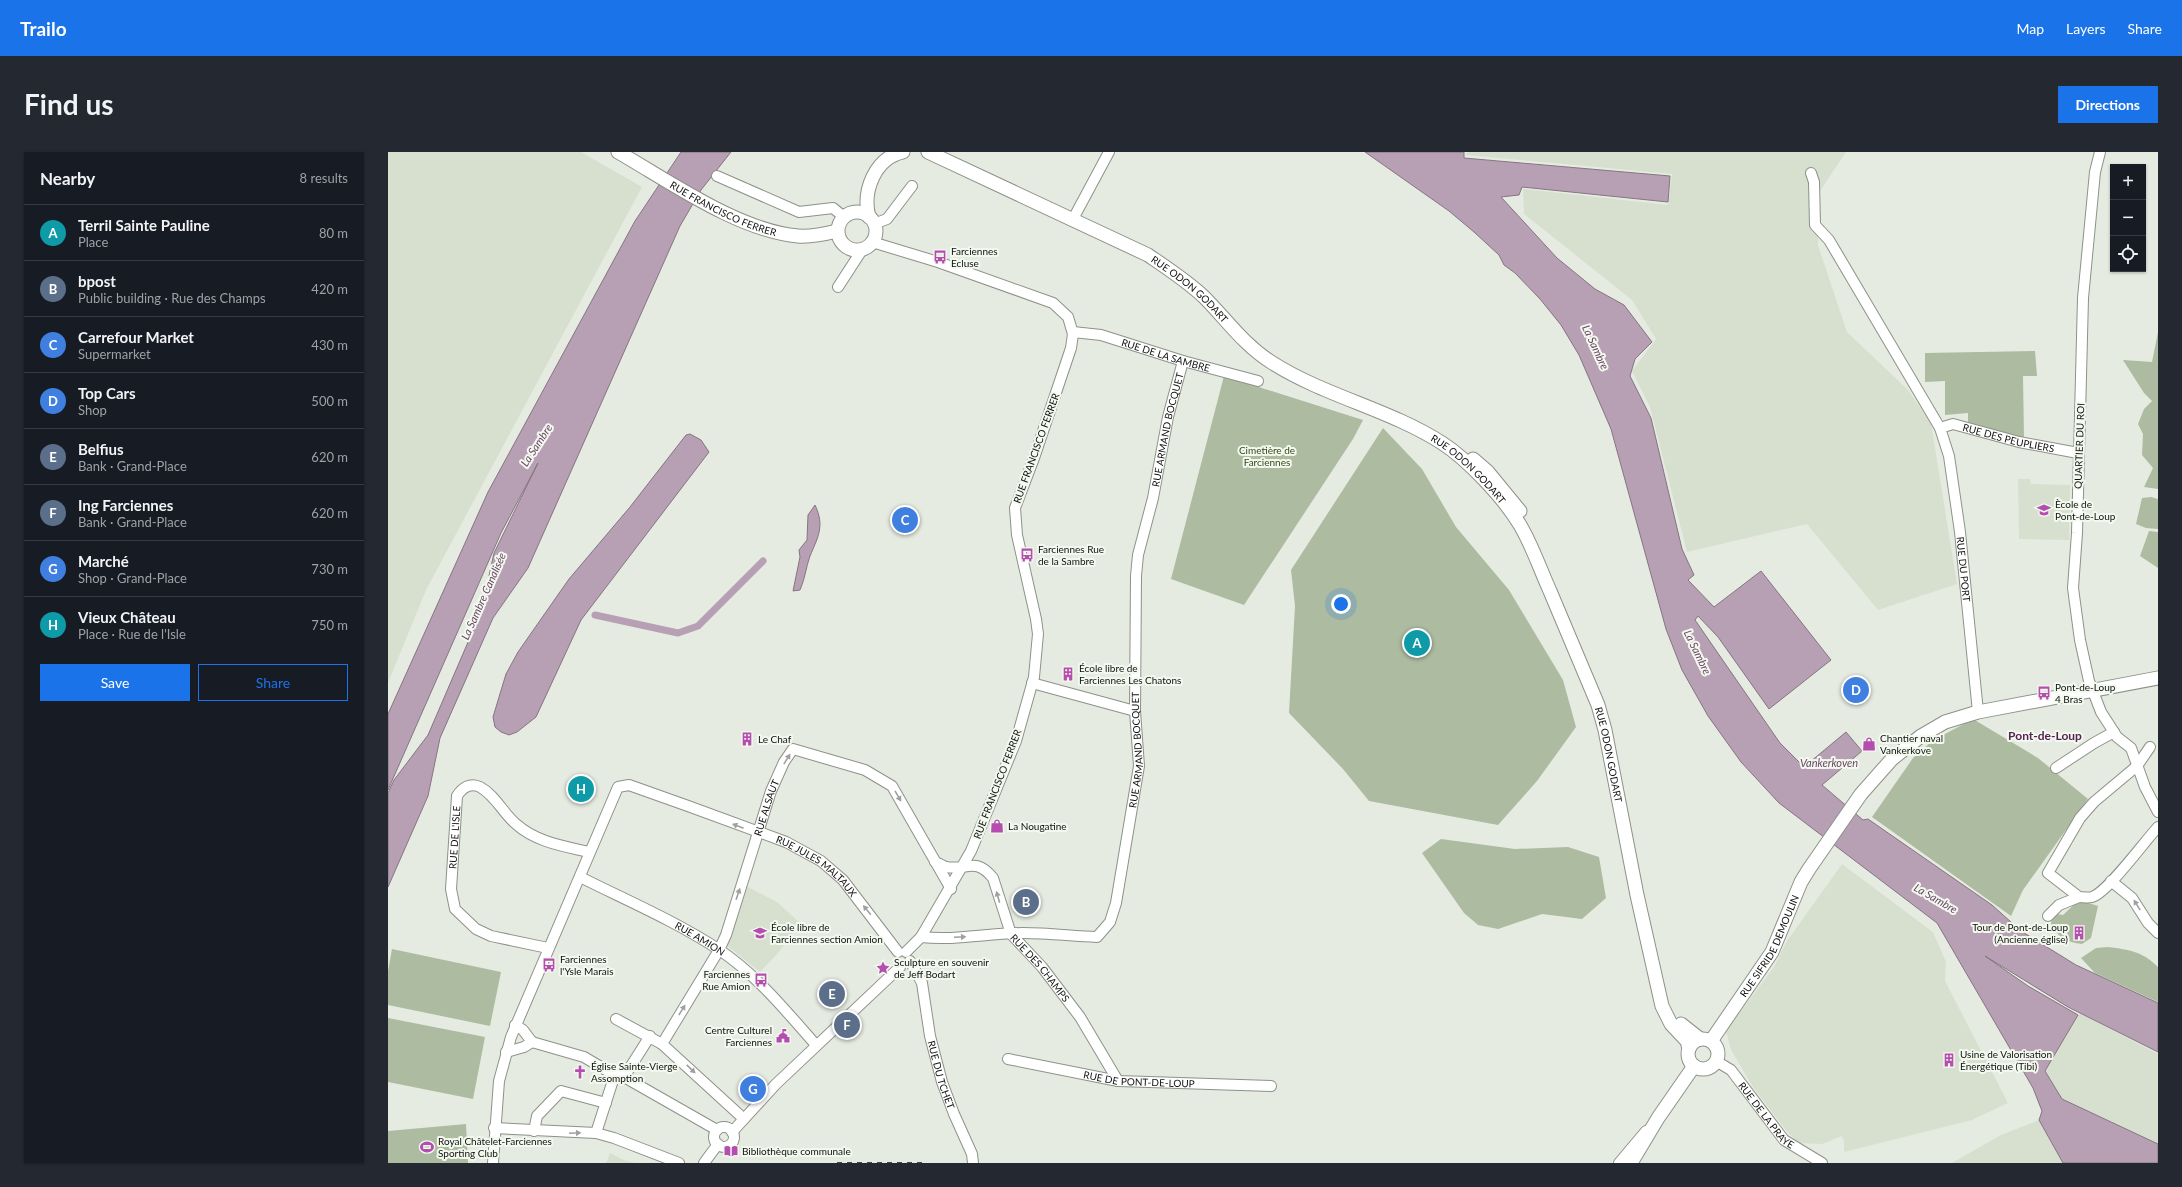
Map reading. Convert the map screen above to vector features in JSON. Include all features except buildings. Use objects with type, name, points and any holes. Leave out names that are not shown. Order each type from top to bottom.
[{"type":"main road","name":"RUE FRANCISCO FERRER","points":[[618,152],[714,207],[749,223],[782,234],[814,236],[838,231]]},
{"type":"main road","points":[[886,152],[868,170],[849,214],[838,226],[838,237],[845,247],[856,250],[867,246],[876,233],[866,199],[870,180],[880,164],[896,154],[903,152]]},
{"type":"main road","name":"RUE ODON GODART","points":[[928,152],[1152,250],[1185,272],[1206,290],[1248,334],[1275,356],[1310,375],[1440,433],[1488,472],[1509,496],[1540,546],[1609,715],[1670,1005],[1680,1024],[1705,1040]]},
{"type":"main road","name":"RUE ODON GODART","points":[[947,152],[1148,255],[1176,274],[1204,297],[1247,343],[1270,361],[1308,382],[1409,424],[1443,443],[1472,467],[1520,524],[1598,705],[1605,730],[1637,895],[1662,1006],[1671,1024],[1687,1041],[1689,1049]]},
{"type":"main road","points":[[849,214],[861,212],[872,220]]},
{"type":"main road","name":"RUE SIFRIDE DEMOULIN","points":[[1689,1049],[1695,1041],[1705,1040],[1772,952],[1801,882],[1861,794],[1892,759],[1921,736],[1945,722],[1978,712],[2158,678]]},
{"type":"main road","points":[[1689,1049],[1689,1058],[1694,1066],[1706,1069],[1716,1061],[1717,1048],[1705,1040]]},
{"type":"main road","points":[[1630,1163],[1658,1118],[1694,1066]]},
{"type":"street","points":[[1074,216],[1110,152]]},
{"type":"street","name":"QUARTIER DU ROI","points":[[2100,152],[2094,180],[2083,298],[2077,533],[2073,588],[2080,640],[2093,690],[2101,712],[2117,737],[2131,748]]},
{"type":"street","name":"RUE DU PORT","points":[[1811,173],[1814,182],[1815,225],[1829,240],[1940,428],[1949,456],[1960,532],[1978,712]]},
{"type":"street","points":[[717,176],[799,212],[833,208],[849,214]]},
{"type":"street","points":[[872,220],[887,219],[912,186]]},
{"type":"street","points":[[838,287],[867,246],[938,262],[1053,303],[1068,317],[1073,332]]},
{"type":"street","name":"RUE DE LA SAMBRE","points":[[1073,332],[1101,335],[1183,361],[1258,381]]},
{"type":"street","name":"RUE FRANCISCO FERRER","points":[[732,1132],[776,1084],[905,959],[921,937],[971,851],[1016,740],[1032,683],[1038,634],[1017,535],[1015,508],[1034,458],[1071,348],[1073,332]]},
{"type":"street","name":"RUE ARMAND BOCQUET","points":[[921,937],[941,938],[1010,934],[1097,937],[1110,922],[1123,868],[1139,766],[1136,711],[1136,576],[1138,555],[1153,498],[1168,418],[1183,361]]},
{"type":"street","name":"RUE DES PEUPLIERS","points":[[1940,428],[1953,424],[2019,442],[2078,453]]},
{"type":"street","points":[[1032,683],[1136,711]]},
{"type":"street","points":[[2056,768],[2094,743],[2114,732]]},
{"type":"street","points":[[2154,747],[2131,748],[2137,766],[2158,812]]},
{"type":"street","points":[[2079,897],[2048,873],[2080,818],[2094,802],[2137,766],[2154,747]]},
{"type":"street","name":"RUE ALSAUT","points":[[662,1044],[719,950],[726,935],[771,791],[784,762],[793,749],[865,770],[892,786],[950,889]]},
{"type":"street","name":"RUE DE L'ISLE","points":[[548,948],[491,936],[465,922],[455,909],[451,889],[456,796],[461,789],[470,785],[479,787],[490,795],[515,824],[538,839],[589,852]]},
{"type":"street","name":"RUE JULES MALTAUX","points":[[589,852],[618,787],[630,785],[786,842],[832,868],[905,959]]},
{"type":"street","points":[[2048,916],[2059,905],[2079,897],[2092,897],[2101,891],[2158,827]]},
{"type":"street","points":[[493,1163],[494,1128],[499,1082],[506,1052],[515,1025],[580,877],[589,852]]},
{"type":"street","points":[[935,862],[946,867],[963,865]]},
{"type":"street","name":"RUE DES CHAMPS","points":[[963,865],[978,867],[987,871],[993,878],[1010,934],[1042,967],[1080,1017],[1118,1081]]},
{"type":"street","name":"RUE AMION","points":[[580,877],[686,930],[719,950],[759,982],[816,1045]]},
{"type":"street","points":[[2111,881],[2132,898],[2148,923],[2158,934]]},
{"type":"street","name":"RUE DU TCHET","points":[[905,959],[922,983],[930,1036],[942,1082],[973,1159]]},
{"type":"street","points":[[616,1019],[650,1036],[662,1044],[744,1119]]},
{"type":"street","points":[[515,1025],[523,1030],[532,1042],[584,1057],[717,1130]]},
{"type":"street","points":[[596,1133],[606,1103],[619,1075],[650,1036]]},
{"type":"street","points":[[506,1052],[524,1047],[532,1042]]},
{"type":"street","name":"RUE DE PONT-DE-LOUP","points":[[1008,1059],[1118,1081],[1271,1086]]},
{"type":"street","name":"RUE DE LA PRAYE","points":[[1716,1061],[1731,1070],[1784,1140],[1822,1163]]},
{"type":"street","points":[[534,1131],[537,1116],[562,1091],[606,1103]]},
{"type":"street","points":[[1618,1163],[1658,1118]]},
{"type":"street","points":[[725,1127],[732,1132],[733,1141],[724,1147],[718,1144],[714,1137],[717,1130],[725,1127]]},
{"type":"street","points":[[494,1128],[596,1133],[614,1138],[679,1163]]},
{"type":"street","points":[[704,1163],[718,1144]]},
{"type":"shaded area","points":[[388,152],[581,152],[642,187],[426,590],[388,683]]},
{"type":"shaded area","points":[[1467,152],[1846,152],[1820,191],[1818,245],[1847,332],[1908,390],[1931,423],[1957,584],[1878,610],[1807,524],[1687,552],[1650,407],[1632,371],[1656,339],[1632,300],[1524,214],[1523,189],[1668,205],[1672,174],[1466,155]]},
{"type":"shaded area","name":"Ècole de Pont-de-Loup","points":[[2018,479],[2030,479],[2031,484],[2070,485],[2069,540],[2019,539]]},
{"type":"shaded area","points":[[1842,864],[1933,932],[1946,962],[1945,981],[2008,1103],[1972,1120],[1844,1152],[1844,1140],[1841,1136],[1823,1144],[1798,1143],[1784,1128],[1753,1087],[1731,1050],[1726,1031],[1774,967],[1787,941]]},
{"type":"shaded area","name":"École libre de Farciennes section Amion","points":[[744,885],[777,902],[800,923],[778,953],[760,972],[725,944]]},
{"type":"shaded area","points":[[2081,1014],[2158,1054],[2158,1144],[2062,1099],[2045,1071],[2078,1015]]},
{"type":"shaded area","points":[[2039,1120],[2063,1163],[1952,1163],[2001,1135]]},
{"type":"shaded area","points":[[610,1153],[624,1160],[635,1163],[606,1163]]},
{"type":"green space","points":[[2158,332],[2158,489],[2144,487],[2153,468],[2142,455],[2143,434],[2138,424],[2144,409],[2152,401],[2144,393],[2123,360],[2152,362]]},
{"type":"green space","points":[[2035,351],[2037,376],[2023,376],[2024,440],[1968,425],[1968,413],[1945,415],[1945,381],[1925,382],[1925,353]]},
{"type":"green space","name":"Cimetière de Farciennes","points":[[1224,376],[1363,420],[1353,439],[1244,605],[1171,579]]},
{"type":"green space","points":[[1383,428],[1422,469],[1456,527],[1509,590],[1563,680],[1576,727],[1537,781],[1498,825],[1369,801],[1343,769],[1289,713],[1295,606],[1291,570]]},
{"type":"green space","points":[[2151,497],[2158,499],[2158,529],[2146,528],[2136,524],[2142,498]]},
{"type":"green space","points":[[2149,531],[2158,532],[2158,568],[2140,556]]},
{"type":"green space","points":[[1973,719],[2038,758],[2088,799],[2023,890],[2011,916],[1872,817],[1913,758],[1932,741]]},
{"type":"green space","points":[[1441,839],[1515,849],[1568,847],[1599,857],[1606,898],[1582,919],[1542,914],[1498,929],[1478,925],[1464,913],[1422,853]]},
{"type":"green space","points":[[2079,900],[2098,906],[2091,938],[2082,944],[2072,942],[2060,936],[2051,924],[2052,917],[2057,914],[2063,915]]},
{"type":"green space","points":[[2108,947],[2141,954],[2158,967],[2158,1002],[2095,973],[2081,958],[2096,948]]},
{"type":"green space","points":[[392,949],[501,972],[490,1026],[388,1005],[388,971]]},
{"type":"green space","points":[[388,1018],[485,1037],[473,1099],[388,1082]]},
{"type":"green space","name":"Royal Châtelet-Farciennes Sporting Club","points":[[466,1124],[468,1163],[388,1163],[388,1131]]},
{"type":"water","name":"La Sambre","points":[[681,152],[731,152],[701,190],[680,226],[528,568],[493,618],[440,738],[428,796],[388,887],[388,793],[394,780],[428,735],[481,612],[494,553],[538,463],[501,533],[388,790],[388,714],[488,492],[635,221]]},
{"type":"water","points":[[1365,152],[1464,152],[1464,158],[1670,176],[1668,202],[1522,187],[1519,195],[1501,197],[1557,258],[1595,289],[1624,305],[1652,342],[1635,359],[1630,376],[1651,418],[1682,549],[1694,575],[1688,580],[1714,607],[1761,571],[1831,660],[1769,709],[1718,637],[1698,616],[1695,620],[1780,743],[1804,767],[1846,732],[1862,751],[1822,785],[1863,820],[1868,819],[1992,905],[2021,931],[2076,965],[2158,1003],[2158,1052],[2068,1007],[1985,956],[2028,986],[2078,1015],[2045,1071],[2062,1099],[2158,1144],[2158,1163],[2063,1163],[2039,1120],[2042,1111],[2033,1088],[1937,923],[1779,803],[1741,762],[1708,716],[1682,670],[1666,629],[1611,429],[1579,355],[1561,325],[1540,299],[1515,273],[1504,265],[1499,255],[1474,232],[1449,211]]},
{"type":"water","points":[[690,434],[701,440],[709,452],[581,620],[536,717],[517,732],[509,735],[501,732],[495,727],[493,717],[506,674],[518,652],[569,579],[630,507],[686,435]]},
{"type":"water","points":[[815,505],[820,519],[816,543],[800,590],[793,591],[800,557],[799,550],[807,540],[808,515]]},
{"type":"waterway","points":[[595,615],[678,633],[698,626],[763,561]]},
{"type":"railway","points":[[837,1163],[926,1163]]},
{"type":"place","name":"Farciennes Ecluse","points":[[940,257]]},
{"type":"place","name":"Ècole de Pont-de-Loup","points":[[2044,510]]},
{"type":"place","name":"Carrefour Market","points":[[905,520]]},
{"type":"place","name":"Farciennes Rue de la Sambre","points":[[1027,555]]},
{"type":"place","name":"Terril Sainte Pauline","points":[[1417,643]]},
{"type":"place","name":"École libre de Farciennes Les Chatons","points":[[1068,674]]},
{"type":"place","name":"Top Cars","points":[[1856,690]]},
{"type":"place","name":"Pont-de-Loup 4 Bras","points":[[2044,693]]},
{"type":"place","name":"Le Chaf","points":[[747,739]]},
{"type":"place","name":"Chantier naval Vankerkove","points":[[1869,744]]},
{"type":"place","name":"Vieux Château","points":[[581,789]]},
{"type":"place","name":"La Nougatine","points":[[997,826]]},
{"type":"place","name":"bpost","points":[[1026,902]]},
{"type":"place","name":"École libre de Farciennes section Amion","points":[[760,933]]},
{"type":"place","name":"Tour de Pont-de-Loup (Ancienne église)","points":[[2079,933]]},
{"type":"place","name":"Farciennes l'Ysle Marais","points":[[549,965]]},
{"type":"place","name":"Sculpture en souvenir de Jeff Bodart","points":[[883,968]]},
{"type":"place","name":"Farciennes Rue Amion","points":[[761,980]]},
{"type":"place","name":"Belfius","points":[[832,994]]},
{"type":"place","name":"Ing Farciennes","points":[[847,1025]]},
{"type":"place","name":"Centre Culturel Farciennes","points":[[783,1036]]},
{"type":"place","name":"Usine de Valorisation Énergétique (Tibi)","points":[[1949,1060]]},
{"type":"place","name":"Église Sainte-Vierge Assomption","points":[[580,1072]]},
{"type":"place","name":"Marché","points":[[753,1089]]},
{"type":"place","name":"Royal Châtelet-Farciennes Sporting Club","points":[[427,1147]]},
{"type":"place","name":"Bibliothèque communale","points":[[731,1151]]},
{"type":"district","name":"Pont-de-Loup","points":[[2045,735]]},
{"type":"water label","name":"La Sambre Canalisée","points":[[483,596]]},
{"type":"water label","name":"Vankerkoven","points":[[1829,762]]}]
